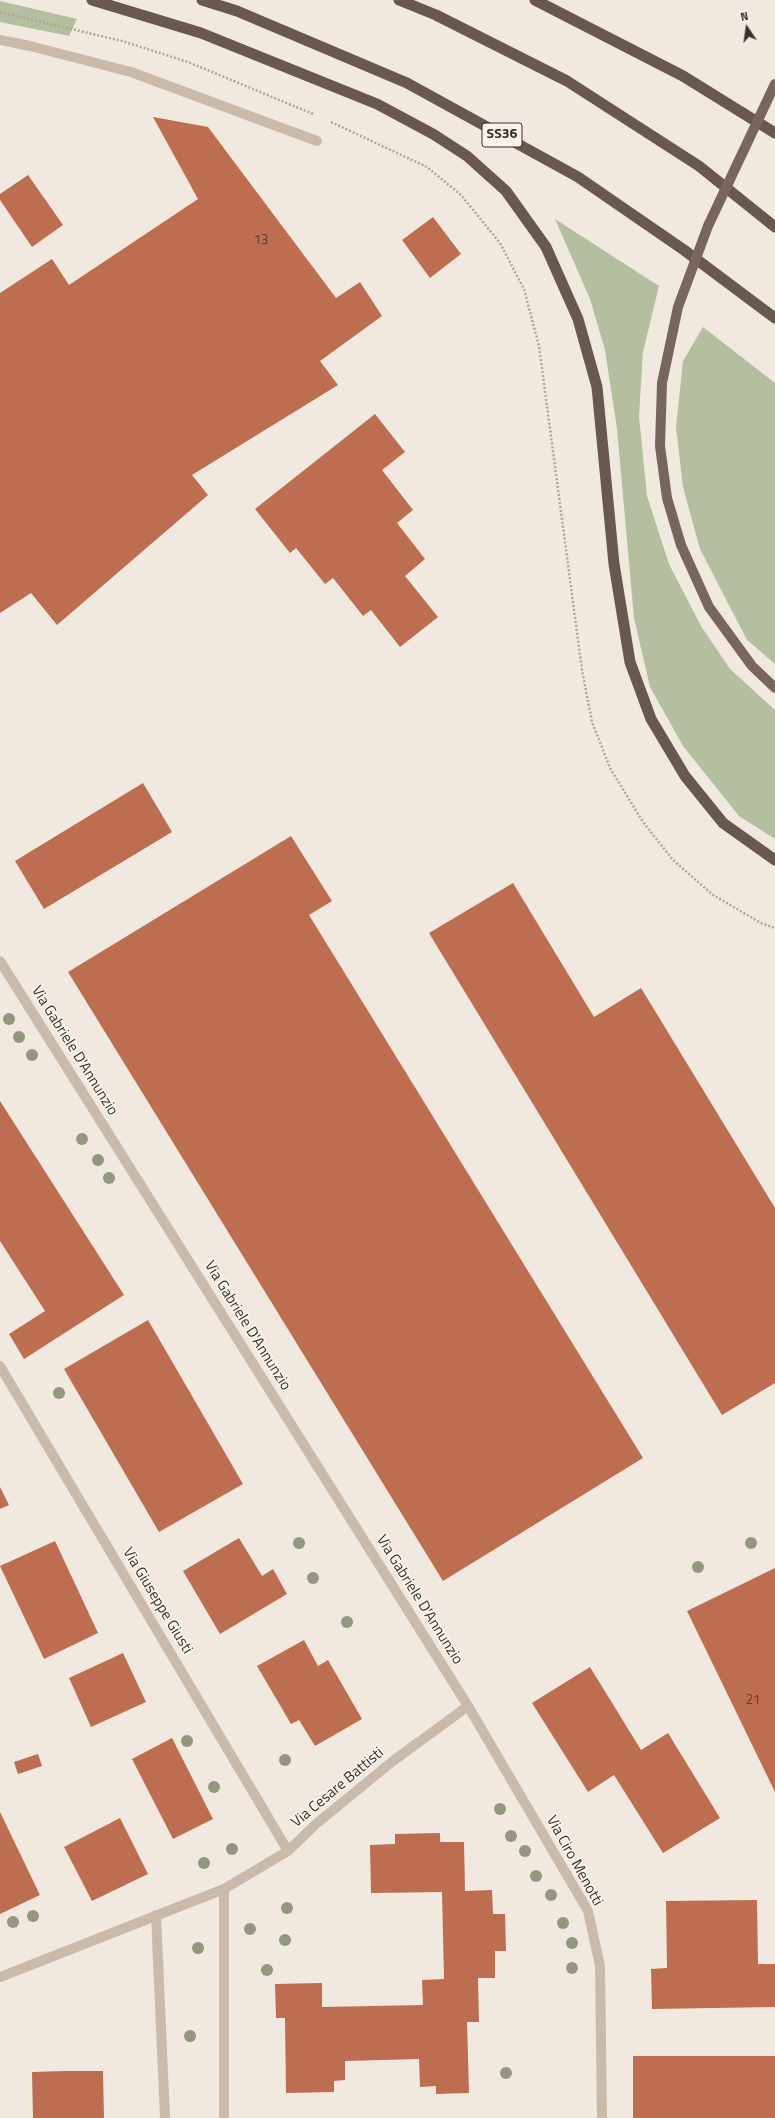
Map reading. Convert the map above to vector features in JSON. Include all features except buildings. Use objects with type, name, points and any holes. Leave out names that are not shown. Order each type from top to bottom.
[{"type":"highway","points":[[92,0],[201,33],[377,104],[433,134],[467,156],[506,191],[546,247],[578,320],[597,387],[614,564],[630,662],[651,719],[684,776],[723,823],[775,860]]},
{"type":"highway","name":"SS36","points":[[202,0],[237,11],[407,83],[578,177],[684,250],[775,318]]},
{"type":"highway","points":[[399,0],[436,16],[567,81],[699,166],[775,227]]},
{"type":"highway","points":[[535,0],[683,76],[775,133]]},
{"type":"main road","points":[[775,84],[708,226],[678,307],[662,383],[660,446],[668,498],[681,545],[709,607],[752,666],[775,688]]},
{"type":"street","points":[[0,40],[30,46],[131,72],[317,141]]},
{"type":"street","name":"Via Gabriele D'Annunzio","points":[[0,961],[468,1706]]},
{"type":"street","name":"Via Giuseppe Giusti","points":[[0,1366],[288,1851]]},
{"type":"street","name":"Via Cesare Battisti","points":[[0,1977],[224,1889],[288,1851],[316,1824],[368,1780],[468,1706]]},
{"type":"street","name":"Via Ciro Menotti","points":[[468,1706],[588,1911],[600,1966],[602,2118]]},
{"type":"street","points":[[224,1889],[224,2118]]},
{"type":"street","points":[[156,1915],[165,2118]]},
{"type":"path","points":[[0,12],[122,41],[188,62],[314,114]]},
{"type":"path","points":[[328,120],[427,167],[461,195],[500,243],[524,289],[539,346],[582,670],[592,722],[610,768],[643,822],[674,860],[713,895],[761,923],[775,928]]},
{"type":"green space","points":[[0,1],[77,19],[69,36],[0,22]]},
{"type":"green space","points":[[555,219],[659,286],[643,352],[639,416],[647,496],[669,564],[701,626],[730,669],[775,710],[775,839],[739,816],[683,746],[650,687],[634,618],[617,429],[605,350],[590,299]]},
{"type":"green space","points":[[703,327],[775,383],[775,664],[747,640],[700,549],[683,487],[676,427],[683,361]]}]
